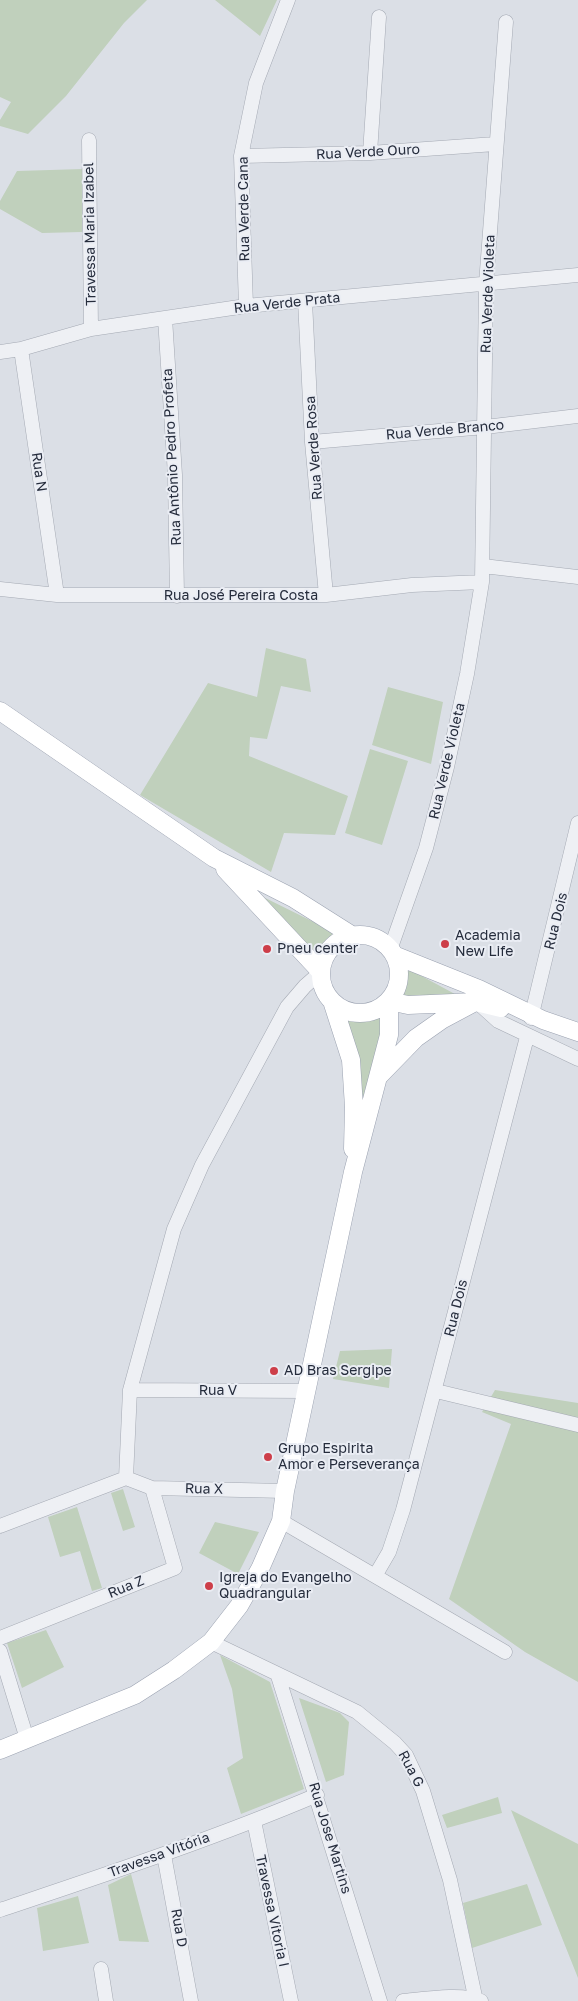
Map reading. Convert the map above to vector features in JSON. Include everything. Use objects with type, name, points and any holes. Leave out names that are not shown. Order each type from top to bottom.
[{"type":"main road","points":[[0,711],[214,858],[293,898],[353,936]]},
{"type":"main road","points":[[214,858],[321,972]]},
{"type":"main road","points":[[353,1172],[354,1107],[351,1060],[332,1001],[324,988],[321,972],[324,960],[331,949],[341,940],[353,936],[374,938],[392,953],[479,989],[535,1017]]},
{"type":"main road","points":[[332,1001],[341,1008],[363,1013],[386,1003],[394,993],[399,974],[392,953]]},
{"type":"main road","points":[[386,1003],[408,1005],[476,1002],[535,1017],[578,1032]]},
{"type":"main road","points":[[380,1075],[416,1038],[443,1019],[476,1002]]},
{"type":"main road","points":[[0,1750],[135,1695],[174,1670],[211,1642],[248,1590],[281,1521],[284,1491],[353,1172],[380,1075],[390,1021],[386,1003]]},
{"type":"street","name":"Rua Verde Cana","points":[[246,306],[241,156],[256,83],[288,0]]},
{"type":"street","points":[[370,153],[379,17]]},
{"type":"street","name":"Rua Verde Violeta","points":[[392,953],[426,848],[447,766],[467,674],[482,582],[486,284],[495,144],[506,22]]},
{"type":"street","name":"Travessa Maria Izabel","points":[[89,140],[91,329]]},
{"type":"street","name":"Rua Verde Ouro","points":[[241,156],[370,153],[495,144]]},
{"type":"street","name":"Rua Verde Prata","points":[[0,352],[22,349],[91,329],[246,306],[578,275]]},
{"type":"street","name":"Rua Verde Rosa","points":[[305,301],[312,442],[326,595]]},
{"type":"street","name":"Rua Antônio Pedro Profeta","points":[[165,318],[175,475],[177,596]]},
{"type":"street","name":"Rua N","points":[[22,349],[57,595]]},
{"type":"street","name":"Rua Verde Branco","points":[[312,442],[485,427],[578,416]]},
{"type":"street","points":[[483,566],[578,577]]},
{"type":"street","name":"Rua José Pereira Costa","points":[[0,589],[57,595],[326,595],[412,584],[482,582]]},
{"type":"street","name":"Rua Dois","points":[[535,1017],[578,823]]},
{"type":"street","points":[[0,1526],[126,1478],[130,1390],[174,1229],[202,1164],[286,1006],[321,972]]},
{"type":"street","points":[[476,1002],[498,1021],[527,1037],[578,1059]]},
{"type":"street","name":"Rua Dois","points":[[375,1576],[396,1534],[436,1391],[527,1037]]},
{"type":"street","name":"Rua V","points":[[130,1390],[305,1391]]},
{"type":"street","points":[[436,1391],[578,1425]]},
{"type":"street","name":"Rua X","points":[[126,1478],[152,1488],[284,1491]]},
{"type":"street","name":"Rua Z","points":[[0,1638],[175,1568],[152,1488]]},
{"type":"street","points":[[281,1521],[505,1652]]},
{"type":"street","name":"Rua G","points":[[211,1642],[278,1676],[357,1712],[395,1743],[406,1755],[423,1791],[444,1862],[477,2000]]},
{"type":"street","points":[[0,1651],[27,1739]]},
{"type":"street","name":"Rua Jose Martins","points":[[278,1676],[317,1794],[380,2001]]},
{"type":"street","name":"Travessa Vitória","points":[[0,1910],[164,1855],[254,1821],[317,1794]]},
{"type":"street","name":"Travessa Vitoria I","points":[[254,1821],[291,2001]]},
{"type":"street","name":"Rua D","points":[[164,1855],[192,2001]]},
{"type":"street","points":[[101,1969],[106,2001]]},
{"type":"street","points":[[403,2001],[477,2000]]},
{"type":"green space","points":[[0,0],[147,0],[124,23],[66,96],[28,134],[0,126],[0,120],[11,102],[0,97]]},
{"type":"green space","points":[[215,0],[277,0],[260,36]]},
{"type":"green space","points":[[83,169],[82,232],[42,233],[0,209],[0,201],[17,171]]},
{"type":"green space","points":[[266,648],[306,659],[311,692],[281,686],[267,739],[250,737],[249,756],[348,796],[335,835],[284,833],[271,872],[140,795],[208,683],[257,697]]},
{"type":"green space","points":[[388,687],[443,702],[431,764],[372,745]]},
{"type":"green space","points":[[370,749],[408,761],[382,845],[345,833]]},
{"type":"green space","points":[[247,889],[338,934],[322,944],[313,962]]},
{"type":"green space","points":[[403,966],[466,1000],[399,1012],[404,987]]},
{"type":"green space","points":[[385,1011],[365,1122],[340,1014],[362,1017]]},
{"type":"green space","points":[[392,1349],[389,1388],[333,1379],[340,1351]]},
{"type":"green space","points":[[495,1390],[578,1403],[578,1682],[525,1652],[449,1599],[511,1424],[482,1412]]},
{"type":"green space","points":[[123,1489],[135,1527],[123,1531],[111,1493]]},
{"type":"green space","points":[[77,1507],[102,1588],[92,1591],[80,1551],[60,1557],[48,1517]]},
{"type":"green space","points":[[215,1522],[259,1532],[238,1574],[199,1553]]},
{"type":"green space","points":[[46,1630],[64,1667],[22,1688],[7,1643]]},
{"type":"green space","points":[[220,1655],[270,1682],[304,1789],[241,1814],[227,1768],[243,1758],[232,1689]]},
{"type":"green space","points":[[299,1698],[340,1713],[349,1722],[344,1775],[326,1782]]},
{"type":"green space","points":[[498,1797],[502,1813],[447,1828],[442,1815]]},
{"type":"green space","points":[[511,1810],[578,1844],[578,1978]]},
{"type":"green space","points":[[131,1874],[149,1942],[119,1941],[108,1885]]},
{"type":"green space","points":[[527,1884],[542,1925],[472,1948],[463,1903]]},
{"type":"green space","points":[[78,1896],[89,1943],[43,1951],[37,1908]]},
{"type":"place","name":"Academia New Life","points":[[445,944]]},
{"type":"place","name":"Pneu center","points":[[267,949]]},
{"type":"place","name":"AD Bras Sergipe","points":[[274,1371]]},
{"type":"place","name":"Grupo Espirita Amor e Perseverança","points":[[268,1457]]},
{"type":"place","name":"Igreja do Evangelho Quadrangular","points":[[209,1586]]}]
